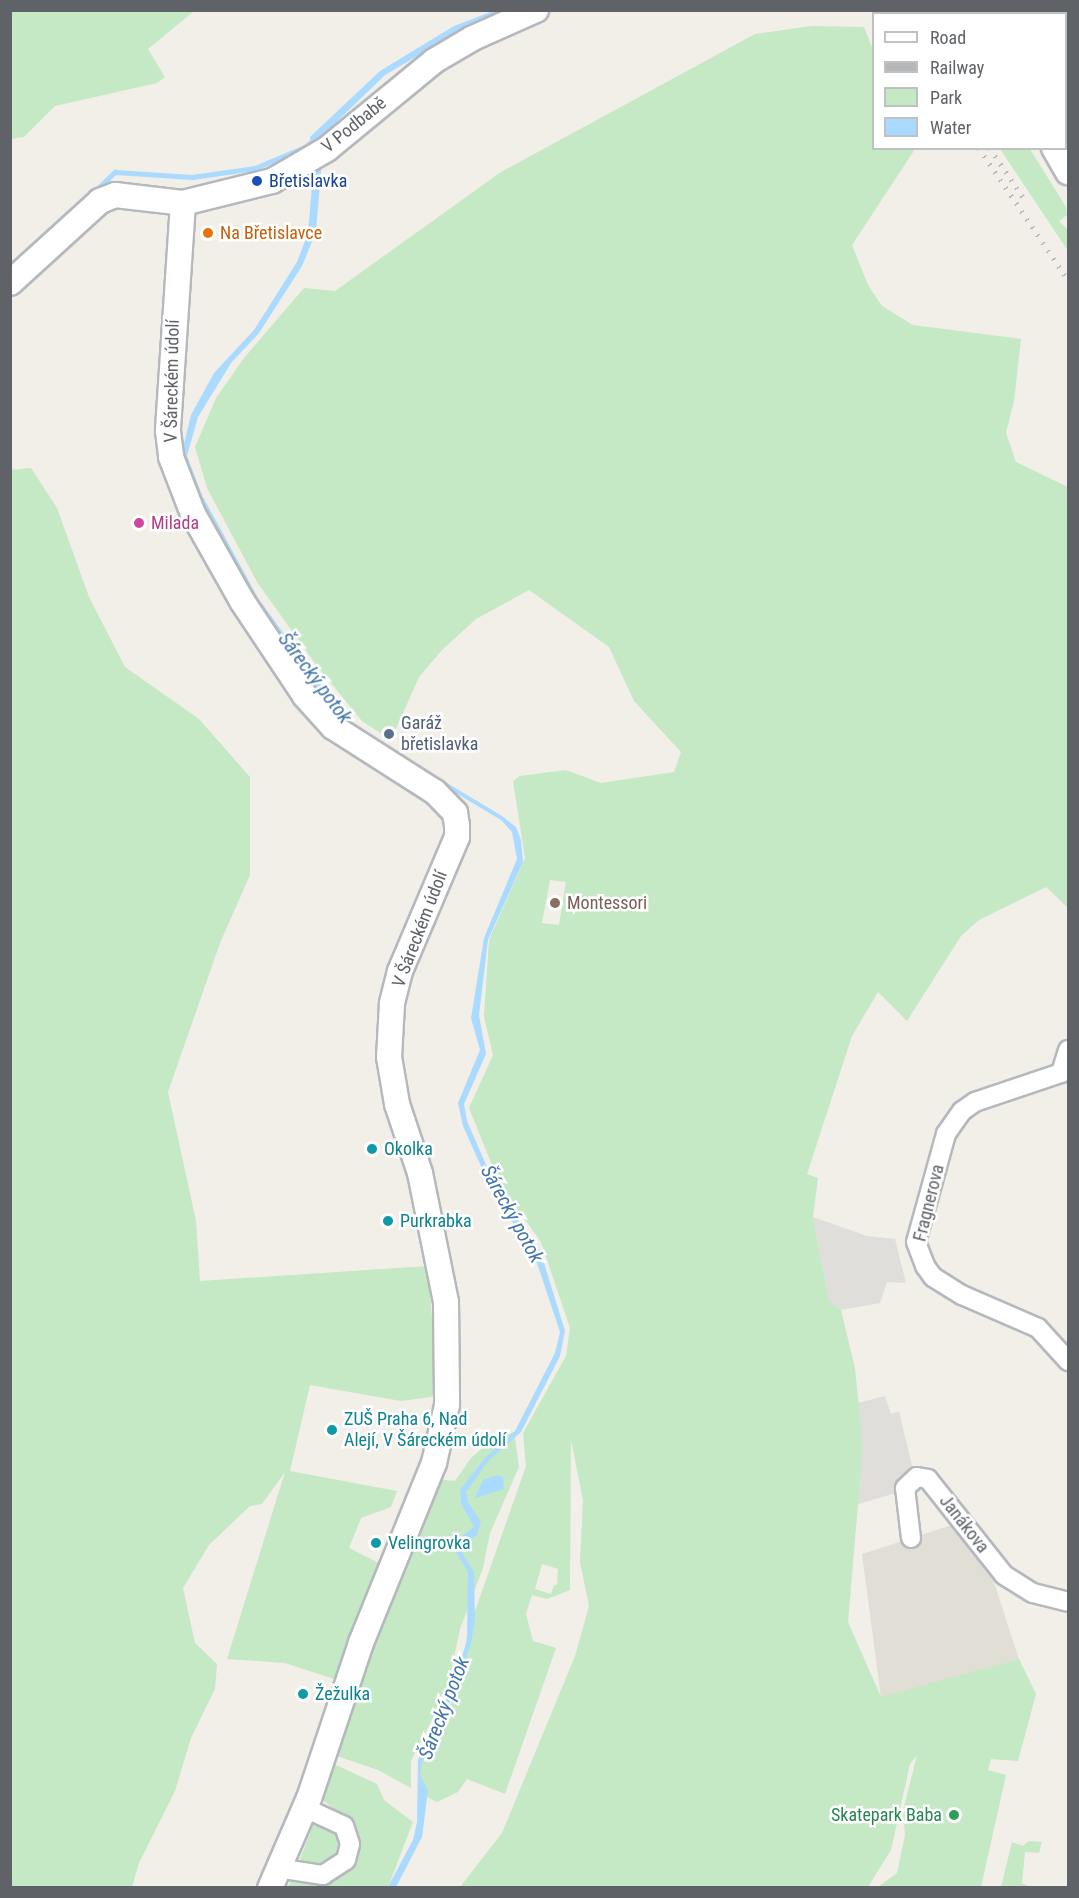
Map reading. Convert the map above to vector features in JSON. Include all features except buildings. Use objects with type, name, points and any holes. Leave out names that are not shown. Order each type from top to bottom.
[{"type":"street","name":"V Podbabě","points":[[10,283],[100,201],[115,195],[183,203],[272,181],[327,149],[434,61],[473,38],[536,10]]},
{"type":"street","points":[[1055,150],[1068,172]]},
{"type":"street","name":"V Šáreckém údolí","points":[[183,203],[168,431],[171,457],[193,514],[242,601],[304,696],[333,727],[435,792],[455,813],[457,825],[457,837],[400,971],[392,1004],[389,1057],[397,1104],[420,1173],[446,1302],[447,1405],[434,1463],[361,1643],[305,1808],[273,1878],[323,1875],[346,1860],[350,1844],[344,1826],[305,1808]]},
{"type":"street","points":[[1065,1076],[1068,1050]]},
{"type":"street","name":"Fragnerova","points":[[1065,1076],[975,1102],[962,1111],[946,1134],[916,1242],[925,1266],[933,1277],[962,1295],[1038,1328],[1068,1361]]},
{"type":"street","name":"Janákova","points":[[911,1538],[906,1488],[917,1478],[928,1479],[1004,1575],[1034,1593],[1068,1602]]},
{"type":"shaded area","points":[[813,1217],[867,1236],[895,1239],[906,1283],[887,1282],[880,1303],[841,1310],[829,1301]]},
{"type":"shaded area","points":[[885,1396],[891,1414],[899,1411],[912,1466],[898,1478],[896,1493],[855,1505],[863,1446],[858,1403]]},
{"type":"shaded area","points":[[952,1525],[991,1573],[1019,1659],[881,1698],[862,1554]]},
{"type":"green space","points":[[10,11],[194,11],[148,49],[165,77],[157,83],[55,106],[24,137],[11,139]]},
{"type":"green space","points":[[812,26],[864,27],[872,47],[872,150],[914,150],[852,245],[868,285],[882,306],[913,325],[1021,339],[1014,401],[1006,433],[1016,462],[1068,487],[1068,908],[1046,887],[979,920],[961,936],[907,1021],[878,992],[852,1036],[807,1174],[818,1178],[813,1217],[829,1301],[841,1310],[855,1368],[863,1446],[848,1622],[881,1697],[1019,1659],[1036,1694],[1018,1761],[991,1759],[988,1770],[1006,1775],[981,1887],[878,1887],[897,1873],[905,1835],[903,1811],[917,1755],[910,1764],[891,1850],[868,1887],[460,1887],[502,1833],[575,1656],[589,1606],[580,1562],[583,1500],[571,1440],[570,1590],[547,1599],[532,1595],[526,1614],[533,1641],[556,1648],[505,1794],[467,1779],[458,1792],[437,1802],[425,1796],[418,1767],[456,1694],[468,1631],[526,1466],[523,1433],[566,1356],[570,1328],[541,1242],[500,1185],[469,1108],[493,1055],[484,1016],[489,940],[525,858],[513,781],[520,776],[566,770],[601,783],[674,772],[681,752],[634,701],[609,647],[529,590],[476,619],[442,650],[419,677],[391,740],[362,721],[317,666],[257,582],[207,488],[195,447],[216,398],[244,358],[304,288],[335,291],[501,172],[755,34]],"holes":[[[550,880],[566,882],[559,925],[542,923]],[[542,1564],[558,1569],[557,1585],[554,1585],[551,1594],[535,1589]]]},
{"type":"green space","points":[[1001,150],[1031,150],[1066,207],[1067,215],[1059,221],[1068,230],[1068,251]]},
{"type":"green space","points":[[31,468],[57,508],[89,597],[125,667],[199,719],[250,777],[250,875],[220,943],[168,1092],[196,1221],[200,1281],[428,1266],[438,1396],[401,1401],[310,1385],[290,1471],[397,1491],[391,1507],[361,1518],[349,1548],[379,1563],[339,1676],[334,1679],[285,1663],[227,1659],[285,1472],[262,1504],[250,1506],[209,1545],[183,1588],[195,1643],[217,1664],[215,1689],[191,1738],[175,1791],[139,1863],[132,1887],[11,1887],[10,470]]},
{"type":"green space","points":[[514,1432],[519,1467],[490,1533],[483,1568],[460,1629],[447,1690],[411,1761],[411,1788],[378,1770],[337,1756],[353,1680],[370,1653],[434,1479],[455,1481],[471,1458],[492,1440]]},
{"type":"green space","points":[[334,1764],[377,1784],[384,1800],[413,1822],[388,1887],[288,1887],[292,1879],[323,1881],[337,1877],[348,1867],[345,1819],[323,1800]]},
{"type":"green space","points":[[315,1820],[338,1830],[343,1851],[330,1868],[308,1868],[300,1859]]},
{"type":"green space","points":[[1029,1841],[1042,1842],[1039,1853],[1025,1852],[1022,1883],[1030,1887],[1001,1887],[1012,1842],[1023,1846]]},
{"type":"water","name":"Šárecký potok","points":[[493,11],[506,11],[465,28],[385,75],[324,134],[316,232],[302,266],[259,333],[231,363],[198,417],[187,456],[202,495],[258,598],[335,704],[357,729],[502,816],[516,827],[521,840],[523,862],[488,940],[479,1015],[486,1054],[464,1104],[467,1121],[497,1190],[540,1250],[565,1331],[560,1356],[521,1432],[489,1460],[466,1492],[468,1502],[481,1522],[477,1535],[462,1545],[461,1551],[474,1572],[475,1619],[471,1643],[454,1693],[422,1762],[420,1775],[428,1791],[422,1837],[396,1887],[388,1887],[413,1840],[417,1822],[418,1760],[450,1692],[467,1641],[468,1572],[456,1552],[457,1540],[474,1527],[461,1503],[460,1490],[485,1458],[515,1431],[555,1353],[560,1332],[534,1254],[493,1193],[463,1126],[458,1103],[480,1050],[471,1018],[484,938],[517,859],[512,832],[501,820],[356,733],[333,710],[250,597],[194,492],[181,456],[191,415],[214,373],[254,330],[297,262],[308,233],[313,174],[310,137],[380,71],[454,26]]},
{"type":"water","points":[[497,1475],[503,1477],[504,1489],[475,1498],[483,1480]]},
{"type":"waterway","points":[[94,192],[115,172],[192,177],[255,168],[305,147],[315,139]]},
{"type":"railway","points":[[980,150],[1068,280]]},
{"type":"railway","points":[[991,150],[1025,200]]},
{"type":"place","name":"Břetislavka","points":[[257,181]]},
{"type":"place","name":"Na Břetislavce","points":[[208,233]]},
{"type":"place","name":"Milada","points":[[139,523]]},
{"type":"place","name":"Garáž břetislavka","points":[[389,734]]},
{"type":"place","name":"Montessori","points":[[555,903]]},
{"type":"place","name":"Okolka","points":[[372,1149]]},
{"type":"place","name":"Purkrabka","points":[[388,1221]]},
{"type":"place","name":"ZUŠ Praha 6, Nad Alejí, V Šáreckém údolí","points":[[332,1430]]},
{"type":"place","name":"Velingrovka","points":[[376,1543]]},
{"type":"place","name":"Žežulka","points":[[303,1694]]},
{"type":"place","name":"Skatepark Baba","points":[[954,1815]]}]
